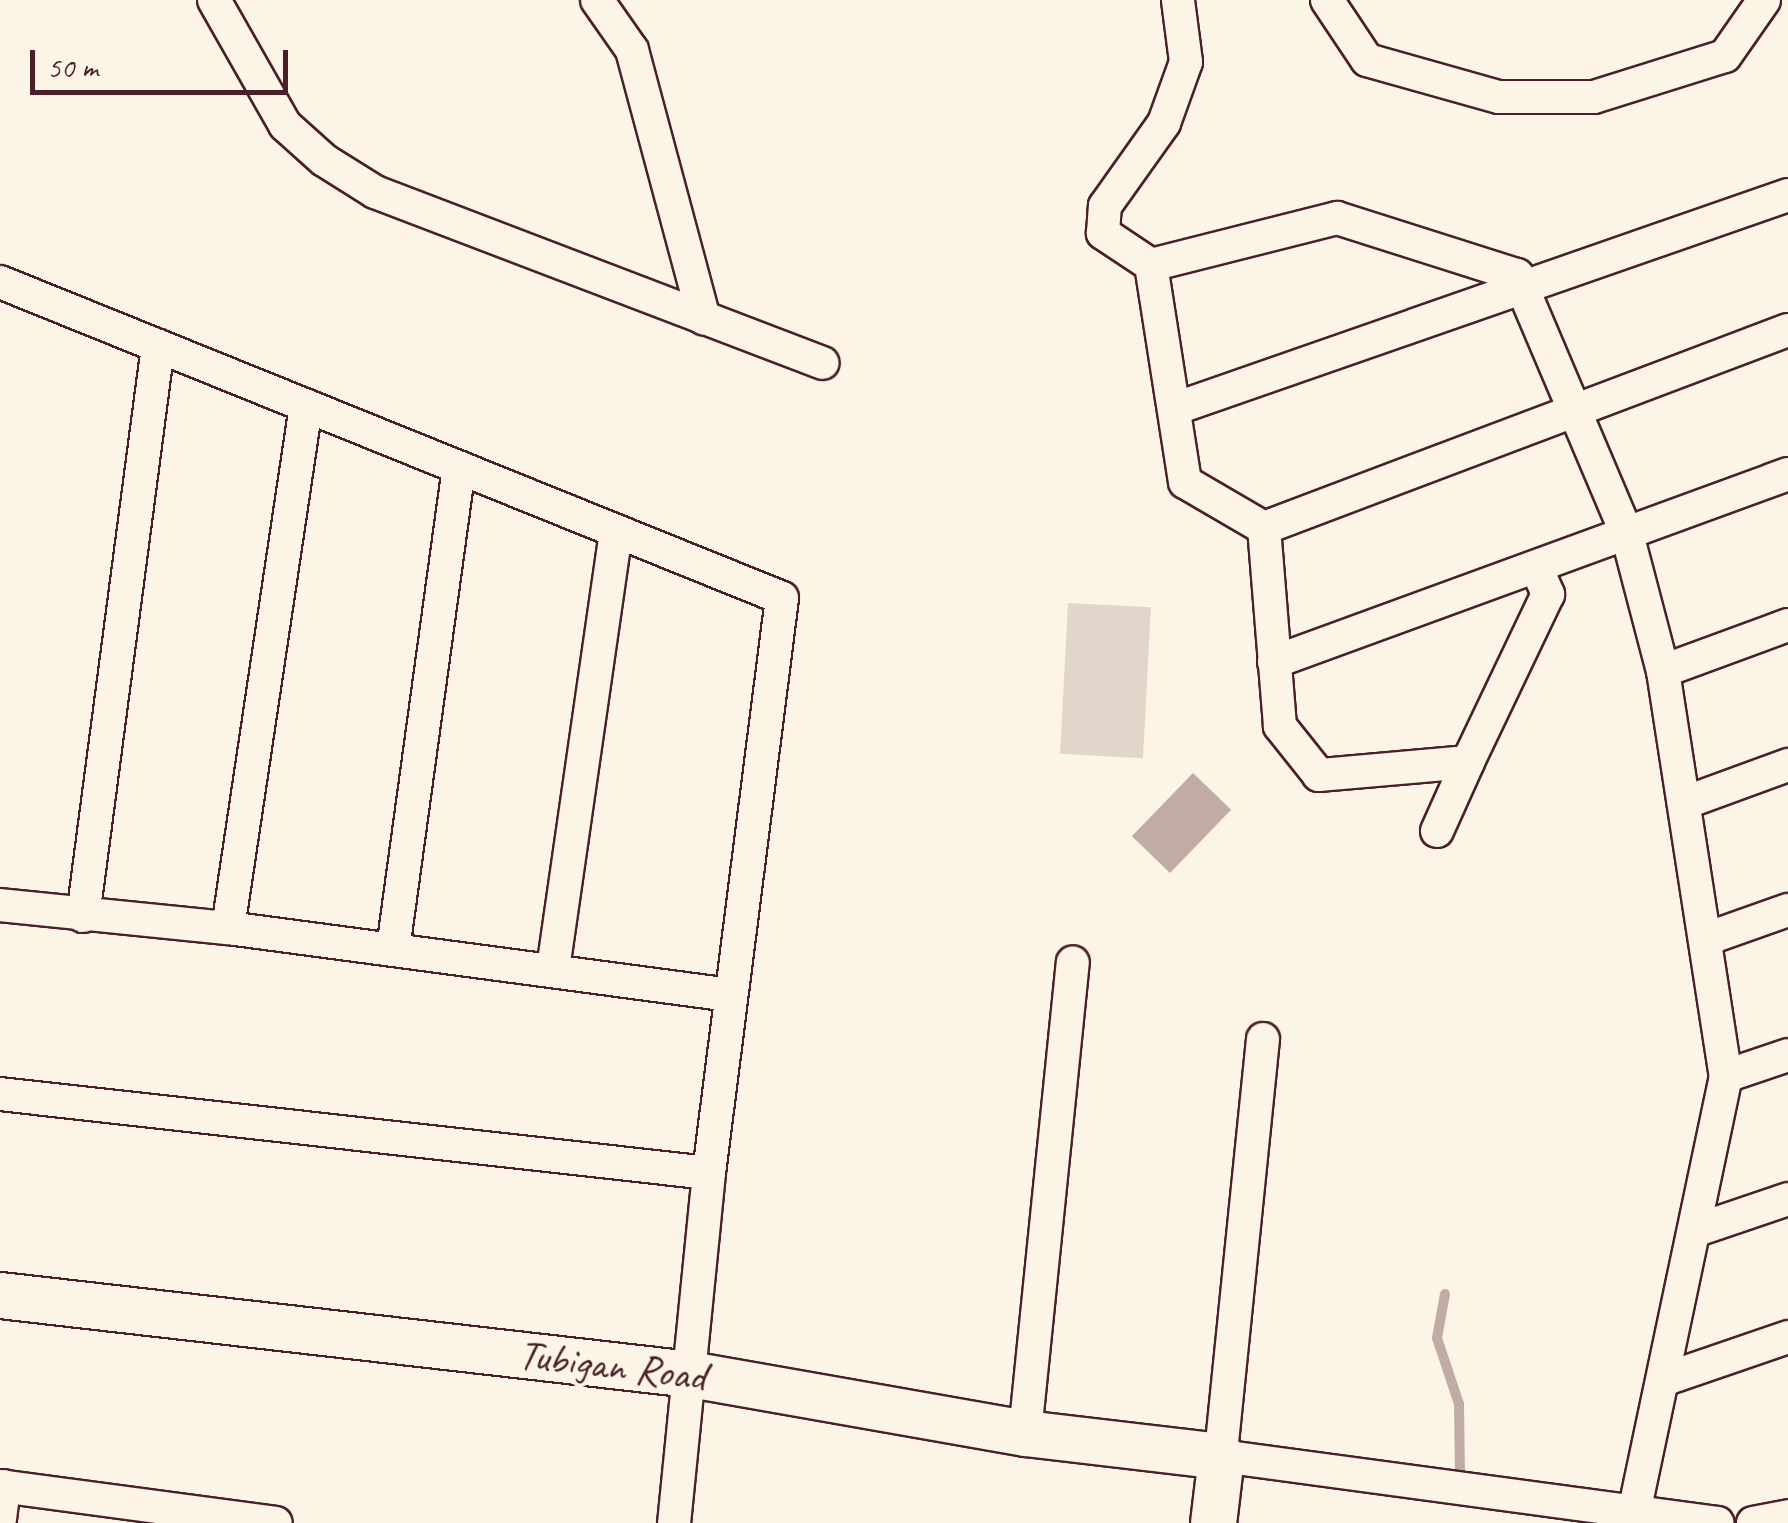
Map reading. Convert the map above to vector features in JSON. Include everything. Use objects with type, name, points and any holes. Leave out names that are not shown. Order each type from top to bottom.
[{"type":"street","points":[[214,0],[285,124],[324,160],[375,192],[822,363]]},
{"type":"street","points":[[597,0],[632,50],[704,318]]},
{"type":"street","points":[[1178,0],[1186,62],[1164,124],[1105,206],[1103,233],[1151,265],[1185,482],[1264,528]]},
{"type":"street","points":[[1327,0],[1367,60],[1499,97],[1594,96],[1725,56],[1764,0]]},
{"type":"street","points":[[1174,409],[1788,195]]},
{"type":"street","points":[[1151,265],[1337,218],[1517,275],[1627,534],[1664,672],[1726,1076],[1666,1379],[1631,1519]]},
{"type":"street","points":[[0,282],[782,598],[709,1172],[674,1523]]},
{"type":"street","points":[[1264,528],[1788,330]]},
{"type":"street","points":[[83,916],[158,346]]},
{"type":"street","points":[[228,928],[306,406]]},
{"type":"street","points":[[393,949],[459,468]]},
{"type":"street","points":[[1274,662],[1788,474]]},
{"type":"street","points":[[1264,528],[1280,726],[1319,775],[1468,762]]},
{"type":"street","points":[[553,969],[616,532]]},
{"type":"street","points":[[1437,830],[1548,594],[1536,567]]},
{"type":"street","points":[[1664,672],[1788,625]]},
{"type":"street","points":[[1684,803],[1788,765]]},
{"type":"street","points":[[0,905],[228,928],[730,995]]},
{"type":"street","points":[[1706,939],[1788,910]]},
{"type":"street","points":[[1025,1432],[1073,962]]},
{"type":"street","points":[[1213,1523],[1263,1039]]},
{"type":"street","points":[[1726,1076],[1788,1055]]},
{"type":"street","points":[[0,1094],[709,1172]]},
{"type":"street","points":[[1697,1230],[1788,1199]]},
{"type":"street","name":"Tubigan Road","points":[[0,1296],[690,1374],[1025,1432],[1221,1456]]},
{"type":"street","points":[[1666,1379],[1788,1337]]},
{"type":"street","points":[[1221,1456],[1561,1511],[1718,1523]]},
{"type":"street","points":[[1,1497],[276,1523]]},
{"type":"shaded area","points":[[1068,603],[1151,607],[1143,758],[1060,754]]},
{"type":"shaded area","points":[[1193,773],[1231,810],[1170,873],[1132,836]]},
{"type":"waterway","points":[[1445,1294],[1437,1338],[1459,1404],[1460,1480]]}]
